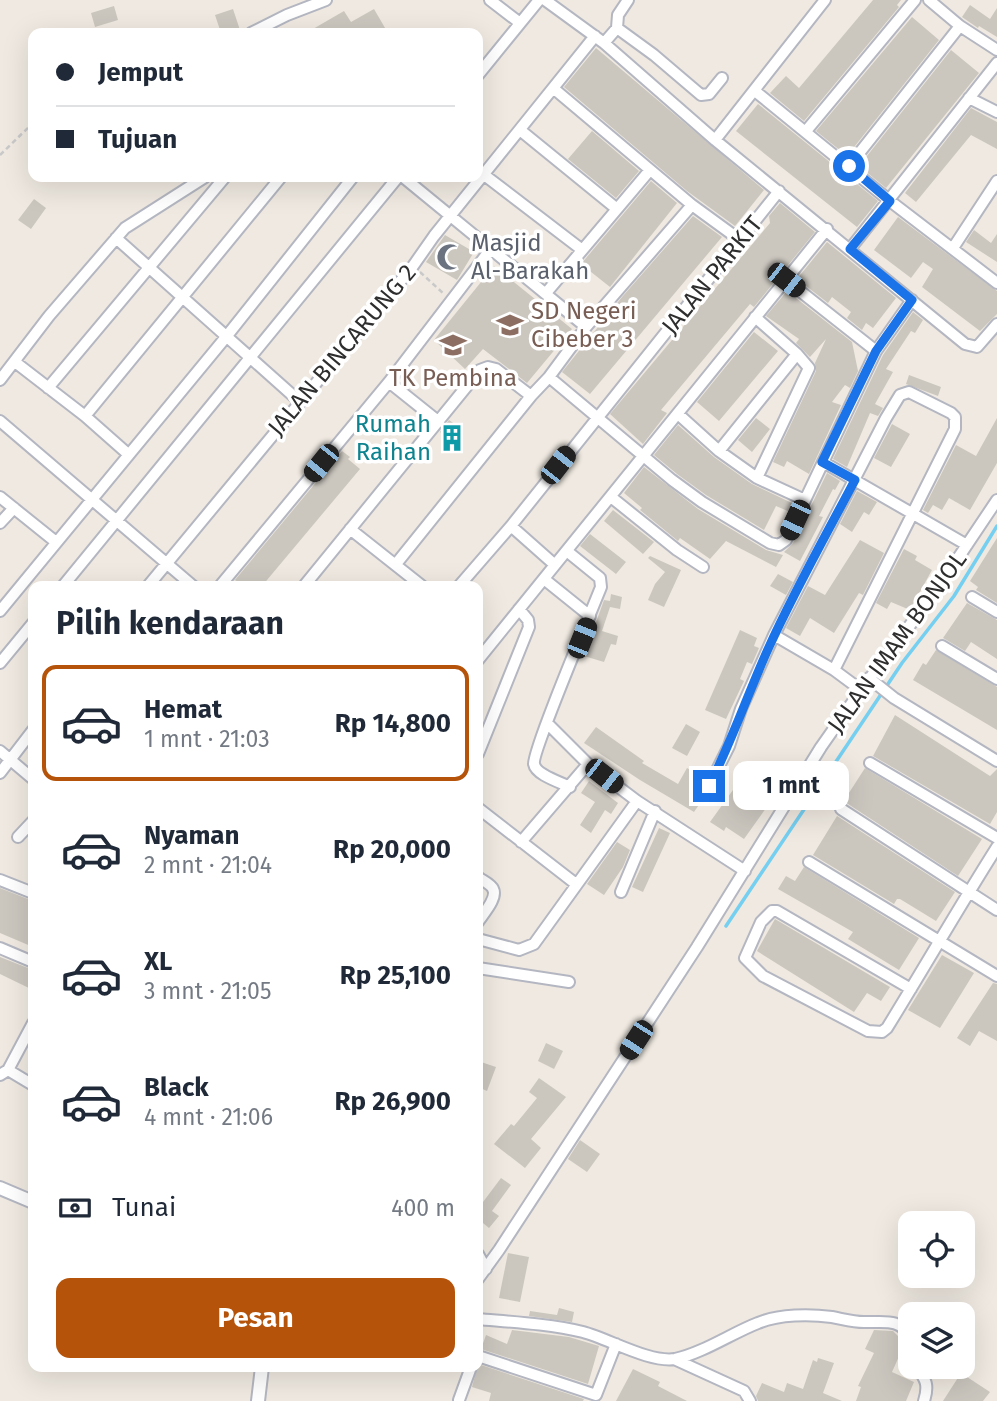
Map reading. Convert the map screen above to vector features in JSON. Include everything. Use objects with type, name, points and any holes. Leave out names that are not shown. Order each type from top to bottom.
[{"type":"street","points":[[262,28],[326,0]]},
{"type":"street","points":[[491,0],[520,23]]},
{"type":"street","points":[[483,69],[539,0]]},
{"type":"street","points":[[545,0],[599,39],[715,140],[965,344],[977,347],[997,324]]},
{"type":"street","name":"JALAN BINCARUNG 2","points":[[484,174],[553,88],[599,39],[617,28],[618,15],[628,0]]},
{"type":"street","points":[[715,140],[825,0]]},
{"type":"street","points":[[806,131],[915,0]]},
{"type":"street","points":[[929,0],[960,26],[997,50]]},
{"type":"street","points":[[849,166],[960,26]]},
{"type":"street","points":[[617,28],[633,38],[701,95],[709,94],[722,78]]},
{"type":"street","points":[[850,249],[997,63]]},
{"type":"street","points":[[649,81],[664,64]]},
{"type":"street","points":[[553,88],[692,205],[740,240]]},
{"type":"street","points":[[755,91],[997,284]]},
{"type":"street","points":[[969,98],[997,112]]},
{"type":"street","points":[[520,130],[617,209]]},
{"type":"street","points":[[546,293],[650,170]]},
{"type":"street","points":[[484,174],[581,249]]},
{"type":"street","points":[[953,248],[997,181]]},
{"type":"street","points":[[0,380],[49,316],[116,238],[132,223],[197,182]]},
{"type":"street","points":[[48,388],[221,182]]},
{"type":"street","points":[[85,416],[277,182]]},
{"type":"street","points":[[0,611],[226,337],[349,182]]},
{"type":"street","points":[[68,581],[249,357],[396,182]]},
{"type":"street","points":[[406,182],[586,327]]},
{"type":"street","name":"JALAN BINCARUNG 2","points":[[152,581],[413,265],[477,182]]},
{"type":"street","name":"JALAN PARKIT","points":[[463,581],[511,526],[779,191]]},
{"type":"street","points":[[396,564],[549,377],[586,327],[692,205]]},
{"type":"street","points":[[483,654],[827,229]]},
{"type":"street","points":[[116,238],[299,401]]},
{"type":"street","points":[[224,581],[389,382],[490,250]]},
{"type":"street","points":[[786,280],[876,351]]},
{"type":"street","points":[[549,377],[702,502],[775,545],[786,540],[876,351],[912,300]]},
{"type":"street","points":[[755,317],[797,354],[809,369],[757,478]]},
{"type":"street","points":[[719,451],[797,354]]},
{"type":"street","points":[[15,362],[85,416],[128,454]]},
{"type":"street","points":[[308,581],[484,368],[496,369],[531,396]]},
{"type":"street","points":[[389,382],[439,422]]},
{"type":"street","points":[[709,786],[729,746],[741,709],[774,635],[886,418],[902,392],[909,392],[951,412],[956,417],[955,429],[834,670]]},
{"type":"street","points":[[678,414],[719,451],[757,478],[804,500]]},
{"type":"street","points":[[0,421],[187,581]]},
{"type":"street","points":[[822,462],[967,545]]},
{"type":"street","points":[[0,497],[56,542]]},
{"type":"street","points":[[611,497],[703,567]]},
{"type":"street","name":"JALAN IMAM BONJOL","points":[[483,1273],[745,871],[821,747],[869,678],[938,588],[997,500]]},
{"type":"street","points":[[0,523],[13,508]]},
{"type":"street","points":[[511,526],[555,565]]},
{"type":"street","points":[[349,529],[416,581]]},
{"type":"street","points":[[568,552],[602,582],[534,757],[534,765],[538,771],[570,787]]},
{"type":"street","points":[[544,579],[590,616]]},
{"type":"street","points":[[972,597],[997,612]]},
{"type":"street","points":[[483,741],[528,627],[528,620],[519,609]]},
{"type":"street","points":[[0,663],[28,629]]},
{"type":"street","points":[[774,635],[834,670],[861,690]]},
{"type":"street","points":[[942,646],[997,680]]},
{"type":"street","points":[[869,678],[894,698],[997,761]]},
{"type":"street","points":[[547,723],[588,764],[637,801],[745,871]]},
{"type":"street","points":[[0,773],[28,736]]},
{"type":"street","points":[[0,751],[28,775]]},
{"type":"street","points":[[870,763],[997,838]]},
{"type":"street","points":[[521,842],[588,764]]},
{"type":"street","points":[[483,940],[519,950],[534,944],[637,801]]},
{"type":"street","points":[[841,809],[997,910]]},
{"type":"street","points":[[621,892],[655,811]]},
{"type":"street","points":[[483,812],[576,884]]},
{"type":"street","points":[[18,837],[28,826]]},
{"type":"street","points":[[911,989],[777,911],[772,911],[761,922],[745,958],[763,976],[874,1033],[881,1032],[887,1028],[911,989],[941,940],[997,847]]},
{"type":"street","points":[[809,862],[941,940],[994,975],[997,962]]},
{"type":"street","points":[[0,880],[28,891]]},
{"type":"street","points":[[483,881],[494,892],[492,901],[483,914]]},
{"type":"street","points":[[0,948],[28,959]]},
{"type":"street","points":[[483,969],[569,982]]},
{"type":"street","points":[[28,1032],[4,1073],[28,1084]]},
{"type":"street","points":[[0,1188],[28,1200]]},
{"type":"street","points":[[483,1263],[486,1269]]},
{"type":"street","points":[[674,1359],[759,1322],[792,1317],[829,1317],[898,1323]]},
{"type":"street","points":[[483,1320],[581,1332],[631,1350],[674,1359],[744,1391],[750,1401]]},
{"type":"street","points":[[483,1358],[592,1396],[616,1344]]},
{"type":"street","points":[[460,1401],[469,1372]]},
{"type":"street","points":[[924,1401],[926,1379]]},
{"type":"path","points":[[0,155],[28,128]]},
{"type":"path","points":[[413,265],[451,300]]},
{"type":"building","points":[[873,0],[901,0],[897,5],[899,7],[804,121],[770,93],[786,76],[799,88]]},
{"type":"building","points":[[970,5],[990,19],[997,8],[997,37],[962,17]]},
{"type":"building","points":[[114,6],[118,20],[95,27],[91,13]]},
{"type":"building","points":[[233,9],[239,28],[219,28],[215,15]]},
{"type":"building","points":[[374,9],[385,28],[315,28],[344,11],[351,22]]},
{"type":"building","points":[[912,17],[939,40],[847,156],[816,131]]},
{"type":"building","points":[[596,48],[764,190],[735,226],[687,191],[564,87]]},
{"type":"building","points":[[951,50],[979,73],[886,188],[859,166]]},
{"type":"building","points":[[758,104],[878,201],[857,227],[736,131]]},
{"type":"building","points":[[971,108],[997,122],[997,149],[971,135],[916,202],[905,193]]},
{"type":"building","points":[[592,131],[639,171],[616,198],[568,159]]},
{"type":"building","points":[[651,181],[677,203],[610,287],[581,264]]},
{"type":"building","points":[[34,199],[46,208],[31,229],[18,220]]},
{"type":"building","points":[[780,203],[815,232],[754,307],[750,304],[661,410],[667,413],[643,444],[610,414],[770,223],[769,216]]},
{"type":"building","points":[[693,216],[722,237],[590,394],[562,372],[622,297]]},
{"type":"building","points":[[898,217],[997,291],[997,314],[980,331],[922,287],[933,269],[923,262],[911,278],[874,250]]},
{"type":"building","points":[[974,230],[991,243],[997,234],[997,262],[966,242]]},
{"type":"building","name":"Masjid Al-Barakah","points":[[445,235],[474,252],[457,280],[426,262]]},
{"type":"building","points":[[827,242],[896,298],[873,328],[866,323],[862,330],[847,318],[851,312],[832,297],[828,303],[797,279]]},
{"type":"building","name":"SD Negeri Cibeber 3","points":[[494,266],[572,329],[527,383],[483,349],[465,369],[434,340]]},
{"type":"building","points":[[787,291],[852,342],[858,371],[850,388],[845,385],[832,402],[841,405],[809,474],[787,461],[784,467],[773,462],[816,371],[815,363],[826,339],[810,357],[796,343],[799,339],[766,316]]},
{"type":"building","points":[[913,312],[923,320],[915,333],[911,331],[886,369],[893,372],[875,404],[883,408],[878,416],[870,413],[847,467],[833,459],[883,355]]},
{"type":"building","points":[[754,332],[778,351],[719,421],[697,402]]},
{"type":"building","points":[[909,375],[941,387],[938,396],[906,384]]},
{"type":"building","points":[[756,418],[770,429],[752,452],[738,440]]},
{"type":"building","points":[[997,418],[997,463],[970,510],[949,498],[942,510],[933,505],[928,513],[923,510],[956,445],[976,456]]},
{"type":"building","name":"Rumah Raihan","points":[[449,420],[463,430],[454,444],[440,432]]},
{"type":"building","points":[[892,424],[910,434],[891,467],[874,458]]},
{"type":"building","points":[[678,425],[714,457],[752,484],[794,504],[790,512],[776,506],[764,530],[677,474],[654,455]]},
{"type":"building","points":[[342,451],[350,457],[348,459],[360,469],[266,581],[235,580]]},
{"type":"building","points":[[644,467],[698,509],[766,550],[783,555],[776,567],[726,541],[710,559],[680,538],[678,541],[624,493]]},
{"type":"building","points":[[827,473],[840,481],[819,516],[823,517],[800,561],[784,552],[793,543]]},
{"type":"building","points":[[857,491],[877,502],[869,515],[864,512],[852,532],[840,524]]},
{"type":"building","points":[[613,510],[654,542],[643,554],[604,521]]},
{"type":"building","points":[[590,534],[626,562],[616,574],[580,546]]},
{"type":"building","points":[[997,538],[997,603],[976,590],[978,587],[970,581]]},
{"type":"building","points":[[860,540],[884,553],[863,595],[859,593],[834,633],[810,618],[800,636],[786,628],[808,586],[825,595]]},
{"type":"building","points":[[904,549],[917,556],[915,560],[932,570],[910,610],[891,602],[887,609],[876,603]]},
{"type":"building","points":[[650,556],[681,570],[664,607],[648,600],[655,584],[665,572],[648,558]]},
{"type":"building","points":[[778,574],[793,582],[786,595],[770,586]]},
{"type":"building","points":[[611,594],[622,597],[620,609],[610,607],[602,631],[618,636],[616,645],[611,644],[604,662],[584,656],[604,600],[610,601]]},
{"type":"building","points":[[967,603],[997,620],[997,659],[971,642],[965,651],[943,638]]},
{"type":"building","points":[[740,630],[757,638],[754,646],[759,648],[752,664],[747,662],[740,679],[744,681],[726,719],[705,710]]},
{"type":"building","points":[[936,650],[997,687],[997,730],[913,680],[923,663],[926,665]]},
{"type":"building","points":[[895,715],[990,776],[997,769],[997,812],[990,824],[873,756]]},
{"type":"building","points":[[686,724],[700,732],[687,756],[672,748]]},
{"type":"building","points":[[596,727],[644,761],[642,763],[678,784],[687,768],[697,774],[695,777],[702,782],[702,790],[707,793],[694,812],[584,743]]},
{"type":"building","points":[[865,768],[982,839],[958,876],[845,802]]},
{"type":"building","points":[[743,776],[760,788],[763,785],[776,794],[744,839],[726,827],[724,831],[710,822]]},
{"type":"building","points":[[589,781],[618,803],[611,814],[605,810],[591,833],[580,825],[595,802],[581,793]]},
{"type":"building","points":[[837,816],[955,892],[936,921],[900,899],[894,904],[813,855]]},
{"type":"building","points":[[659,828],[670,833],[643,892],[632,887]]},
{"type":"building","points":[[617,842],[630,850],[623,867],[604,895],[587,884]]},
{"type":"building","points":[[804,867],[919,938],[899,970],[848,939],[853,932],[778,889],[786,876],[795,881]]},
{"type":"building","points":[[0,888],[28,899],[28,945],[0,933]]},
{"type":"building","points":[[775,919],[890,987],[881,1001],[867,993],[854,1012],[757,951]]},
{"type":"building","points":[[942,955],[974,973],[940,1028],[908,1010]]},
{"type":"building","points":[[0,957],[28,968],[28,988],[0,974]]},
{"type":"building","points":[[993,983],[997,984],[997,1041],[979,1031],[970,1046],[957,1038]]},
{"type":"building","points":[[546,1043],[563,1051],[554,1069],[538,1061]]},
{"type":"building","points":[[483,1063],[496,1067],[487,1091],[483,1089]]},
{"type":"building","points":[[539,1078],[566,1097],[531,1139],[541,1148],[525,1168],[494,1144],[511,1124],[514,1126],[537,1098],[529,1092]]},
{"type":"building","points":[[580,1140],[600,1154],[587,1172],[568,1159]]},
{"type":"building","points":[[501,1178],[511,1185],[492,1211],[499,1216],[489,1228],[483,1223],[483,1202]]},
{"type":"building","points":[[508,1253],[529,1257],[520,1302],[499,1298]]},
{"type":"building","points":[[559,1308],[574,1312],[572,1322],[529,1316],[530,1311],[557,1315]]},
{"type":"building","points":[[512,1330],[569,1337],[599,1346],[588,1384],[483,1350],[486,1335],[507,1344]]},
{"type":"building","points":[[874,1330],[893,1331],[898,1336],[898,1359],[892,1372],[898,1375],[898,1379],[914,1382],[906,1401],[856,1401],[861,1387],[858,1386],[874,1353],[865,1349]]},
{"type":"building","points":[[818,1358],[834,1363],[823,1393],[842,1401],[758,1401],[756,1396],[762,1383],[784,1392],[787,1383],[803,1389],[813,1360],[817,1362]]},
{"type":"building","points":[[483,1366],[584,1399],[489,1401],[491,1393],[472,1387],[476,1372],[483,1372]]},
{"type":"building","points":[[633,1369],[660,1382],[658,1386],[687,1401],[616,1401]]},
{"type":"building","points":[[957,1379],[970,1379],[990,1392],[983,1401],[943,1401]]},
{"type":"waterway","points":[[726,926],[902,663],[954,596],[997,526]]},
{"type":"place","name":"Masjid Al-Barakah","points":[[450,257]]},
{"type":"place","name":"SD Negeri Cibeber 3","points":[[510,325]]},
{"type":"place","name":"TK Pembina","points":[[453,345]]},
{"type":"place","name":"Rumah Raihan","points":[[452,438]]},
{"type":"route","points":[[709,786],[729,746],[741,709],[774,635],[855,480],[822,462],[876,351],[912,300],[850,249],[890,201],[849,166]]}]
